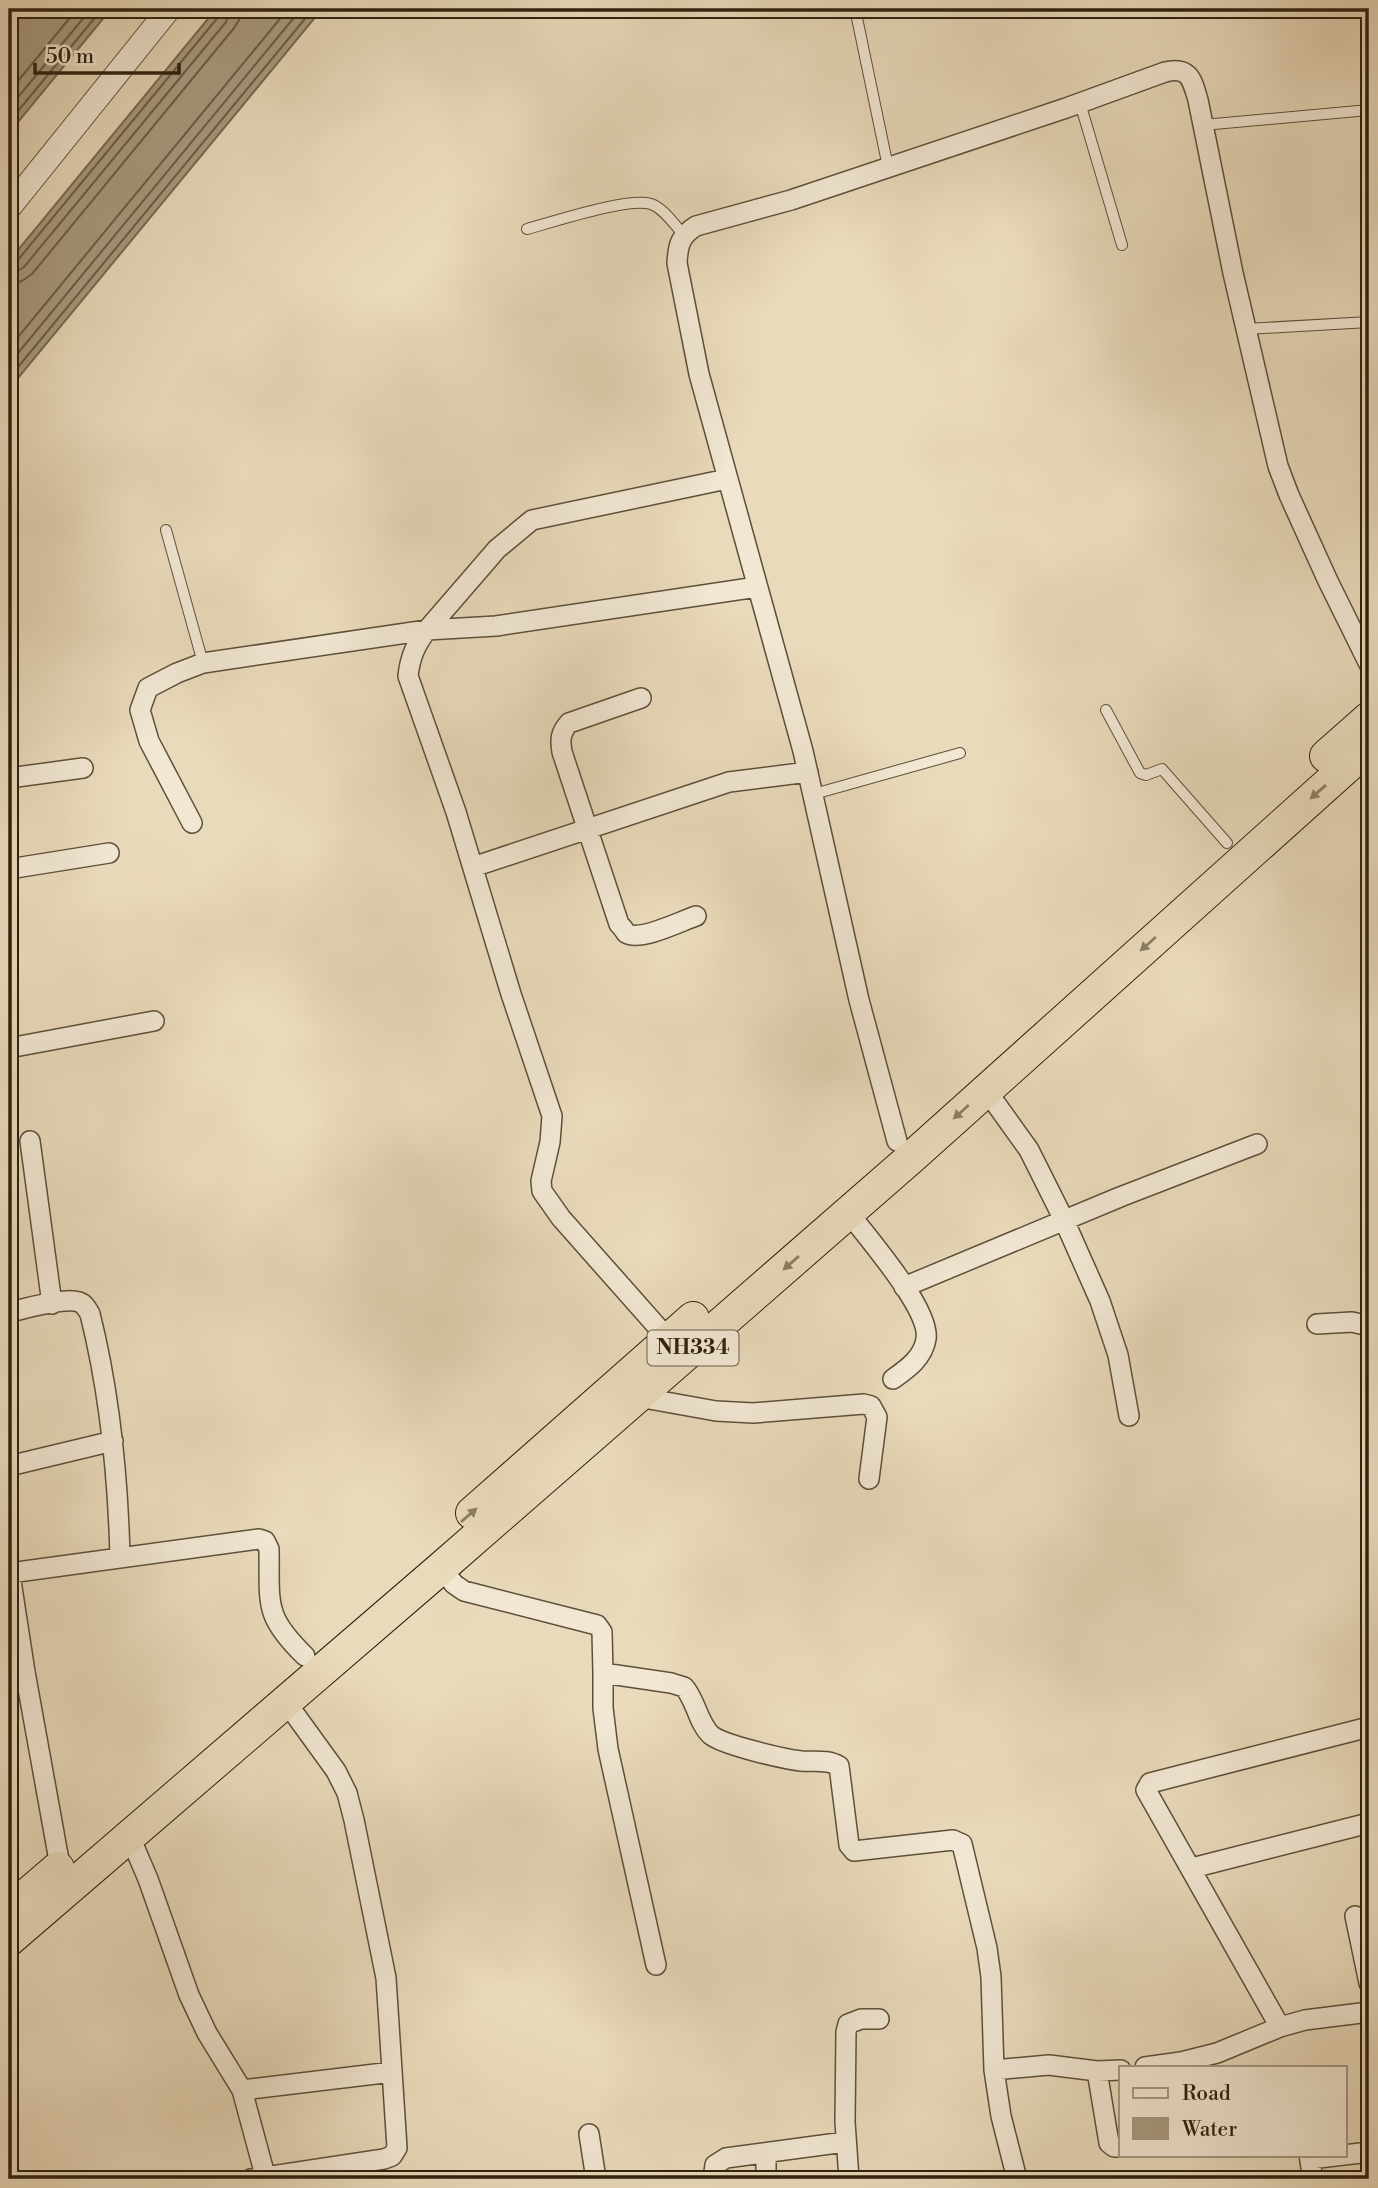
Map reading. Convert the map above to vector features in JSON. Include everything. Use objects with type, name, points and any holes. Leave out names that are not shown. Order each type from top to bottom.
[{"type":"highway","name":"NH334","points":[[9,1910],[897,1141],[1369,718]]},
{"type":"highway","name":"NH334","points":[[9,1940],[441,1568],[848,1212],[1369,747]]},
{"type":"street","points":[[9,208],[169,9]]},
{"type":"street","points":[[897,1141],[859,1000],[814,794],[699,374],[677,263],[678,247],[683,234],[696,226],[791,200],[1177,69],[1186,73],[1192,80],[1203,125],[1246,329],[1282,475],[1328,581],[1369,664]]},
{"type":"street","points":[[669,1340],[561,1218],[542,1191],[541,1181],[550,1142],[552,1116],[511,994],[456,812],[408,676],[416,644],[427,630],[497,549],[532,520],[727,479]]},
{"type":"street","points":[[192,823],[149,741],[140,710],[148,688],[177,673],[203,663],[427,630],[496,626],[757,587]]},
{"type":"street","points":[[641,698],[569,723],[562,730],[562,752],[619,924],[625,932],[635,936],[644,935],[696,916]]},
{"type":"street","points":[[9,778],[83,768]]},
{"type":"street","points":[[472,867],[729,782],[808,772]]},
{"type":"street","points":[[9,869],[108,853]]},
{"type":"street","points":[[9,1048],[154,1020]]},
{"type":"street","points":[[986,1090],[1029,1150],[1064,1220],[1112,1332],[1129,1416]]},
{"type":"street","points":[[30,1142],[52,1304]]},
{"type":"street","points":[[904,1287],[1257,1144]]},
{"type":"street","points":[[848,1212],[904,1287],[924,1321],[927,1337],[922,1352],[912,1365],[893,1379]]},
{"type":"street","points":[[9,1312],[77,1301],[86,1306],[90,1314],[113,1441],[120,1558]]},
{"type":"street","points":[[1317,1324],[1352,1322],[1369,1326]]},
{"type":"street","points":[[638,1396],[716,1411],[753,1413],[864,1404],[871,1406],[876,1410],[877,1417],[869,1479]]},
{"type":"street","points":[[9,1466],[113,1441]]},
{"type":"street","points":[[10,1573],[253,1538],[265,1541],[269,1549],[272,1615],[285,1637],[305,1656]]},
{"type":"street","points":[[9,1568],[24,1672],[61,1866]]},
{"type":"street","points":[[441,1568],[454,1584],[464,1591],[597,1625],[601,1632],[603,1707],[608,1749],[656,1965]]},
{"type":"street","points":[[603,1673],[684,1687],[707,1730],[715,1738],[773,1756],[828,1762],[839,1766],[849,1844],[855,1851],[953,1840],[962,1844],[990,1967],[994,2070],[1001,2116],[1017,2179]]},
{"type":"street","points":[[130,1837],[148,1879],[189,1995],[207,2033],[242,2090],[261,2178],[391,2156],[397,2148],[386,1978],[376,1919],[347,1793],[336,1771],[286,1702]]},
{"type":"street","points":[[1280,2027],[1146,1790],[1150,1783],[1369,1727]]},
{"type":"street","points":[[1192,1868],[1369,1823]]},
{"type":"street","points":[[1355,1916],[1369,1983]]},
{"type":"street","points":[[1154,2066],[1181,2063],[1217,2053],[1280,2027],[1305,2020],[1369,2012]]},
{"type":"street","points":[[849,2179],[845,2142],[848,2024],[861,2019],[879,2019]]},
{"type":"street","points":[[994,2070],[1049,2065],[1097,2071],[1119,2070]]},
{"type":"street","points":[[1097,2071],[1109,2143],[1119,2147]]},
{"type":"street","points":[[242,2090],[392,2072]]},
{"type":"street","points":[[589,2134],[596,2179]]},
{"type":"street","points":[[713,2179],[713,2171],[720,2160],[845,2142]]},
{"type":"street","points":[[1346,2154],[1369,2152]]},
{"type":"street","points":[[766,2153],[766,2179]]},
{"type":"street","points":[[1309,2157],[1313,2179]]},
{"type":"lane","points":[[768,9],[803,9]]},
{"type":"lane","points":[[852,9],[857,19],[888,167]]},
{"type":"lane","points":[[1080,103],[1122,245]]},
{"type":"lane","points":[[1203,125],[1369,110]]},
{"type":"lane","points":[[527,229],[640,203],[653,205],[683,234]]},
{"type":"lane","points":[[1246,329],[1369,322]]},
{"type":"lane","points":[[166,530],[203,663]]},
{"type":"lane","points":[[1106,710],[1140,774],[1146,775],[1162,769],[1227,843]]},
{"type":"lane","points":[[814,794],[960,753]]},
{"type":"water","points":[[9,9],[111,9],[9,133]]},
{"type":"water","points":[[216,9],[322,9],[9,389],[9,261]]}]
